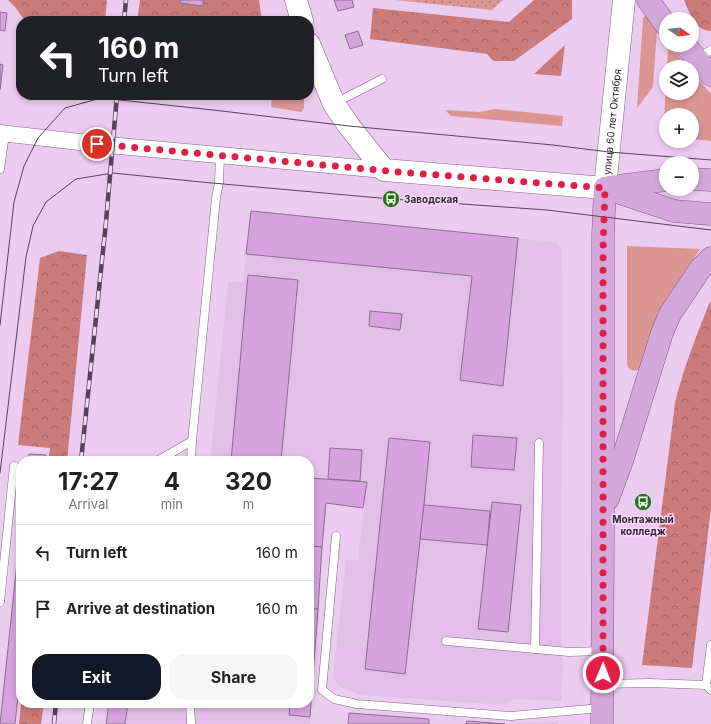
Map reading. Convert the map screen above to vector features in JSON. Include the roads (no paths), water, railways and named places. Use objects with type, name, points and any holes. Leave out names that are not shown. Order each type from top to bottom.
[{"type":"main road","points":[[296,0],[301,16]]},
{"type":"main road","name":"улица 60 лет Октября","points":[[602,716],[603,243],[605,188],[624,0]]},
{"type":"main road","points":[[648,0],[659,15]]},
{"type":"main road","points":[[314,56],[334,104],[349,126],[384,170],[605,188],[659,181]]},
{"type":"main road","points":[[699,179],[711,180]]},
{"type":"main road","points":[[605,188],[674,211],[711,214]]},
{"type":"main road","points":[[603,511],[622,460],[662,333],[670,314],[701,268],[711,258]]},
{"type":"street","points":[[3,134],[384,170]]},
{"type":"lane","points":[[334,104],[382,79]]},
{"type":"lane","points":[[0,169],[3,134]]},
{"type":"lane","points":[[191,456],[216,198],[219,183],[220,155]]},
{"type":"lane","points":[[165,456],[192,441]]},
{"type":"lane","points":[[535,649],[539,443]]},
{"type":"lane","points":[[0,602],[14,466]]},
{"type":"lane","points":[[336,536],[322,690],[334,698],[357,704],[511,716],[602,716]]},
{"type":"lane","points":[[446,641],[569,652],[603,651]]},
{"type":"lane","points":[[602,684],[650,683],[708,688],[711,645]]},
{"type":"lane","points":[[87,724],[89,708]]},
{"type":"lane","points":[[190,708],[191,724]]},
{"type":"tram line","points":[[0,325],[14,202],[24,166],[38,138],[65,108],[94,100]]},
{"type":"tram line","points":[[120,100],[349,126],[553,145],[609,152],[711,160]]},
{"type":"tram line","points":[[0,473],[26,257],[33,226],[46,202],[76,179],[113,173],[391,199],[547,210],[711,230]]},
{"type":"railway","points":[[124,16],[126,0]]},
{"type":"railway","points":[[82,456],[106,222],[117,100]]},
{"type":"railway","points":[[54,724],[56,708]]},
{"type":"place","name":"Заводская","points":[[391,199]]},
{"type":"place","name":"Монтажный колледж","points":[[643,502]]}]
